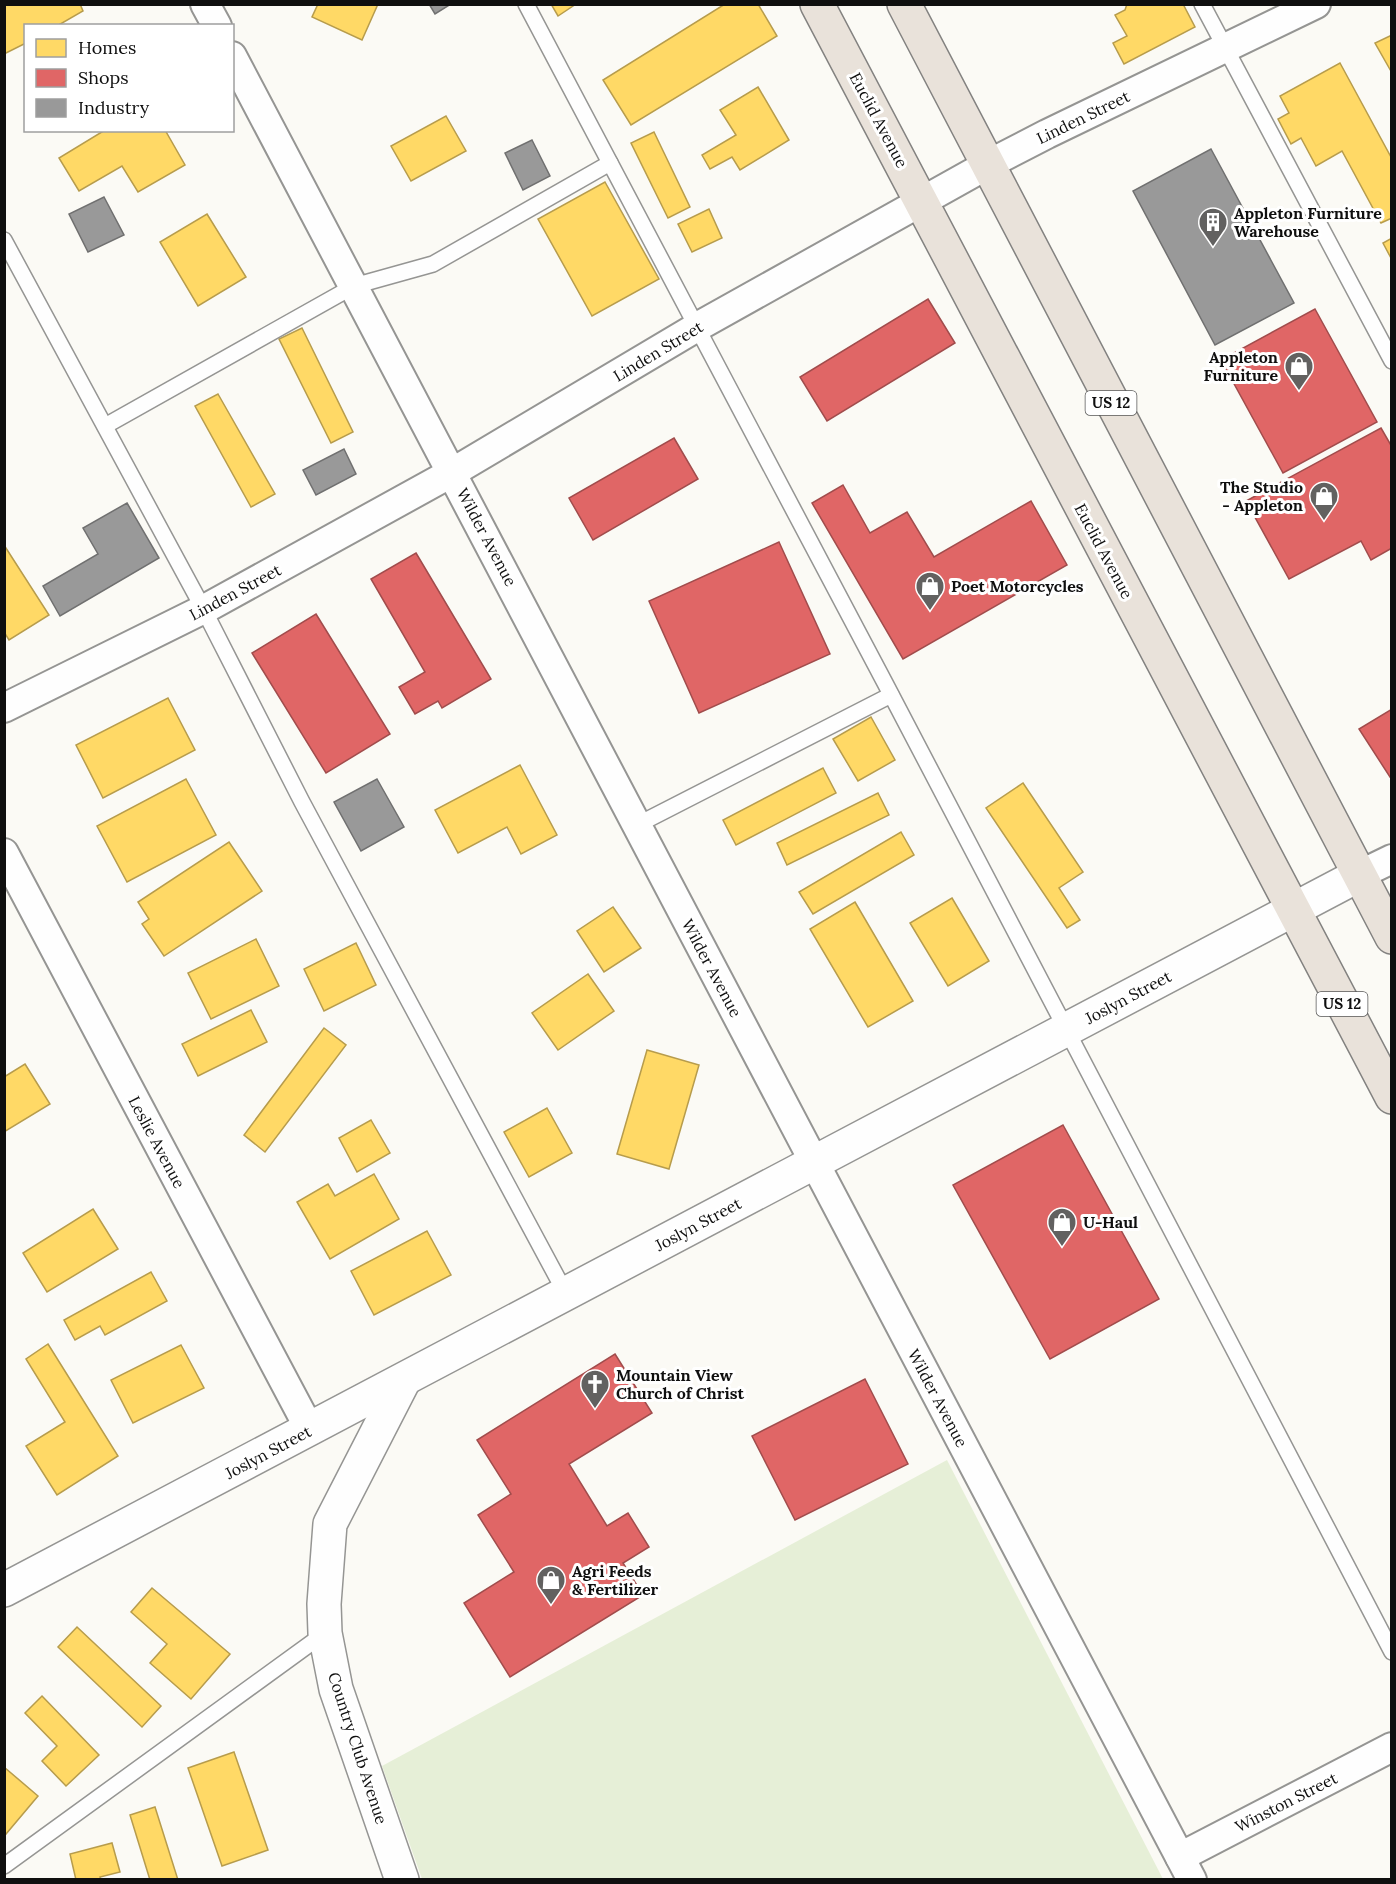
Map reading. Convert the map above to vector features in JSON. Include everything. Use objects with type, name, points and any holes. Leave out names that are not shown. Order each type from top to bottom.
[{"type":"highway","name":"Euclid Avenue","points":[[817,4],[1392,1097]]},
{"type":"highway","name":"US 12","points":[[904,4],[1392,937]]},
{"type":"street","points":[[206,4],[215,24]]},
{"type":"street","name":"Linden Street","points":[[4,708],[204,610],[453,472],[697,327],[921,200],[1047,134],[1316,4]]},
{"type":"street","name":"Wilder Avenue","points":[[234,60],[1186,1868]]},
{"type":"street","name":"Leslie Avenue","points":[[4,853],[310,1430]]},
{"type":"street","name":"Joslyn Street","points":[[4,1590],[1392,859]]},
{"type":"street","name":"Country Club Avenue","points":[[402,1880],[336,1689],[325,1633],[324,1604],[330,1524],[404,1380]]},
{"type":"street","name":"Winston Street","points":[[1186,1868],[1392,1747]]},
{"type":"lane","points":[[526,4],[1067,1029],[1392,1652]]},
{"type":"lane","points":[[1202,4],[1392,361]]},
{"type":"lane","points":[[105,426],[354,286],[433,264],[610,163]]},
{"type":"lane","points":[[4,240],[204,610],[302,802],[566,1294]]},
{"type":"lane","points":[[637,825],[891,695]]},
{"type":"lane","points":[[4,1866],[325,1633]]},
{"type":"green space","points":[[947,1460],[1163,1879],[422,1879],[382,1766]]},
{"type":"building: Homes","points":[[4,4],[80,4],[83,11],[60,24],[24,24],[24,44],[4,54]]},
{"type":"building: Homes","points":[[318,4],[378,4],[362,40],[312,17]]},
{"type":"building: Homes","points":[[551,4],[576,4],[558,16]]},
{"type":"building: Homes","points":[[725,4],[758,4],[777,36],[631,125],[603,80]]},
{"type":"building: Homes","points":[[1127,4],[1183,4],[1195,27],[1124,64],[1113,43],[1127,36],[1115,15],[1125,10]]},
{"type":"building: Homes","points":[[1392,35],[1392,73],[1375,43]]},
{"type":"building: Homes","points":[[1340,63],[1392,159],[1392,218],[1381,223],[1342,151],[1316,166],[1301,138],[1291,144],[1278,119],[1289,113],[1280,96]]},
{"type":"building: Homes","points":[[758,87],[789,140],[740,170],[732,157],[710,169],[702,155],[736,135],[720,110]]},
{"type":"building: Homes","points":[[446,116],[466,151],[411,181],[391,146]]},
{"type":"building: Homes","points":[[102,132],[166,132],[185,165],[138,192],[122,166],[79,191],[59,158]]},
{"type":"building: Homes","points":[[654,132],[690,207],[668,218],[631,143]]},
{"type":"building: Homes","points":[[605,182],[659,279],[592,316],[538,219]]},
{"type":"building: Homes","points":[[709,209],[722,238],[692,252],[678,224]]},
{"type":"building: Homes","points":[[207,214],[246,277],[198,306],[160,242]]},
{"type":"building: Homes","points":[[1392,238],[1392,260],[1383,243]]},
{"type":"building: Homes","points":[[302,328],[353,432],[331,443],[279,339]]},
{"type":"building: Homes","points":[[218,394],[275,494],[251,507],[195,406]]},
{"type":"building: Homes","points":[[4,545],[49,615],[9,640],[4,632]]},
{"type":"building: Homes","points":[[168,698],[195,750],[103,798],[76,745]]},
{"type":"building: Homes","points":[[871,717],[895,760],[858,781],[833,739]]},
{"type":"building: Homes","points":[[520,765],[557,835],[521,854],[507,827],[458,853],[435,810]]},
{"type":"building: Homes","points":[[823,768],[836,793],[736,845],[723,820]]},
{"type":"building: Homes","points":[[186,779],[216,835],[127,882],[97,826]]},
{"type":"building: Homes","points":[[1023,783],[1083,872],[1059,888],[1080,920],[1067,928],[986,808]]},
{"type":"building: Homes","points":[[878,793],[889,815],[787,865],[777,843]]},
{"type":"building: Homes","points":[[901,832],[914,855],[813,914],[799,892]]},
{"type":"building: Homes","points":[[229,842],[262,891],[164,956],[142,924],[149,919],[138,902]]},
{"type":"building: Homes","points":[[952,898],[989,961],[948,986],[910,923]]},
{"type":"building: Homes","points":[[855,902],[913,1001],[868,1027],[810,929]]},
{"type":"building: Homes","points":[[613,907],[641,948],[604,972],[577,931]]},
{"type":"building: Homes","points":[[256,939],[279,986],[211,1019],[188,973]]},
{"type":"building: Homes","points":[[356,943],[376,985],[324,1011],[304,969]]},
{"type":"building: Homes","points":[[588,974],[614,1011],[558,1050],[532,1013]]},
{"type":"building: Homes","points":[[251,1010],[267,1042],[198,1076],[182,1044]]},
{"type":"building: Homes","points":[[324,1028],[346,1045],[265,1152],[244,1135]]},
{"type":"building: Homes","points":[[647,1050],[699,1065],[669,1169],[617,1154]]},
{"type":"building: Homes","points":[[25,1064],[50,1104],[4,1132],[4,1077]]},
{"type":"building: Homes","points":[[547,1108],[572,1153],[529,1177],[504,1132]]},
{"type":"building: Homes","points":[[371,1120],[390,1153],[357,1172],[339,1138]]},
{"type":"building: Homes","points":[[374,1174],[399,1219],[330,1259],[297,1202],[328,1184],[335,1196]]},
{"type":"building: Homes","points":[[93,1209],[118,1249],[47,1292],[23,1253]]},
{"type":"building: Homes","points":[[427,1231],[451,1275],[374,1315],[351,1271]]},
{"type":"building: Homes","points":[[151,1272],[167,1301],[105,1335],[100,1326],[75,1340],[64,1320]]},
{"type":"building: Homes","points":[[48,1344],[118,1456],[57,1495],[26,1446],[65,1422],[26,1359]]},
{"type":"building: Homes","points":[[181,1345],[204,1388],[133,1423],[111,1380]]},
{"type":"building: Homes","points":[[152,1588],[230,1654],[191,1699],[150,1663],[167,1644],[131,1612]]},
{"type":"building: Homes","points":[[77,1627],[161,1706],[142,1727],[58,1647]]},
{"type":"building: Homes","points":[[42,1696],[99,1755],[66,1786],[42,1761],[57,1746],[25,1713]]},
{"type":"building: Homes","points":[[234,1752],[268,1850],[222,1866],[188,1768]]},
{"type":"building: Homes","points":[[4,1767],[38,1796],[6,1834],[4,1833]]},
{"type":"building: Homes","points":[[155,1807],[178,1880],[150,1880],[130,1815]]},
{"type":"building: Homes","points":[[112,1843],[120,1872],[100,1877],[101,1880],[76,1880],[70,1854]]},
{"type":"building: Shops","points":[[928,299],[955,343],[827,421],[800,377]]},
{"type":"building: Shops","name":"Appleton Furniture","points":[[1315,309],[1377,422],[1283,473],[1221,360]]},
{"type":"building: Shops","name":"The Studio - Appleton","points":[[1381,428],[1392,447],[1392,548],[1371,560],[1361,541],[1289,579],[1246,501]]},
{"type":"building: Shops","points":[[674,438],[698,479],[593,540],[569,498]]},
{"type":"building: Shops","name":"Poet Motorcycles","points":[[843,485],[870,533],[907,512],[934,557],[1031,501],[1067,565],[903,659],[812,503]]},
{"type":"building: Shops","points":[[779,542],[830,654],[699,713],[649,601]]},
{"type":"building: Shops","points":[[416,553],[491,679],[442,708],[438,701],[415,714],[399,687],[425,672],[371,579]]},
{"type":"building: Shops","points":[[316,614],[390,734],[326,773],[252,653]]},
{"type":"building: Shops","points":[[1392,709],[1392,776],[1390,777],[1359,729]]},
{"type":"building: Shops","points":[[1063,1125],[1159,1299],[1050,1359],[953,1185]]},
{"type":"building: Shops","points":[[615,1354],[652,1413],[569,1464],[607,1526],[628,1513],[649,1547],[623,1563],[643,1595],[510,1677],[464,1603],[514,1572],[478,1515],[511,1494],[477,1440]]},
{"type":"building: Shops","points":[[865,1379],[908,1464],[795,1520],[752,1436]]},
{"type":"building: Industry","points":[[429,4],[451,4],[435,14]]},
{"type":"building: Industry","points":[[532,140],[550,176],[523,190],[505,153]]},
{"type":"building: Industry","name":"Appleton Furniture Warehouse","points":[[1211,149],[1294,303],[1215,345],[1133,191]]},
{"type":"building: Industry","points":[[104,197],[124,235],[88,252],[69,214]]},
{"type":"building: Industry","points":[[344,449],[356,474],[316,495],[303,470]]},
{"type":"building: Industry","points":[[127,503],[159,558],[60,616],[43,586],[98,554],[83,528]]},
{"type":"building: Industry","points":[[377,779],[404,827],[361,851],[334,802]]},
{"type":"place","name":"Appleton Furniture Warehouse","points":[[1213,248]]},
{"type":"place","name":"Appleton Furniture","points":[[1299,392]]},
{"type":"place","name":"The Studio - Appleton","points":[[1324,522]]},
{"type":"place","name":"Poet Motorcycles","points":[[930,612]]},
{"type":"place","name":"U-Haul","points":[[1062,1248]]},
{"type":"place","name":"Mountain View Church of Christ","points":[[595,1410]]},
{"type":"place","name":"Agri Feeds & Fertilizer","points":[[551,1606]]}]
